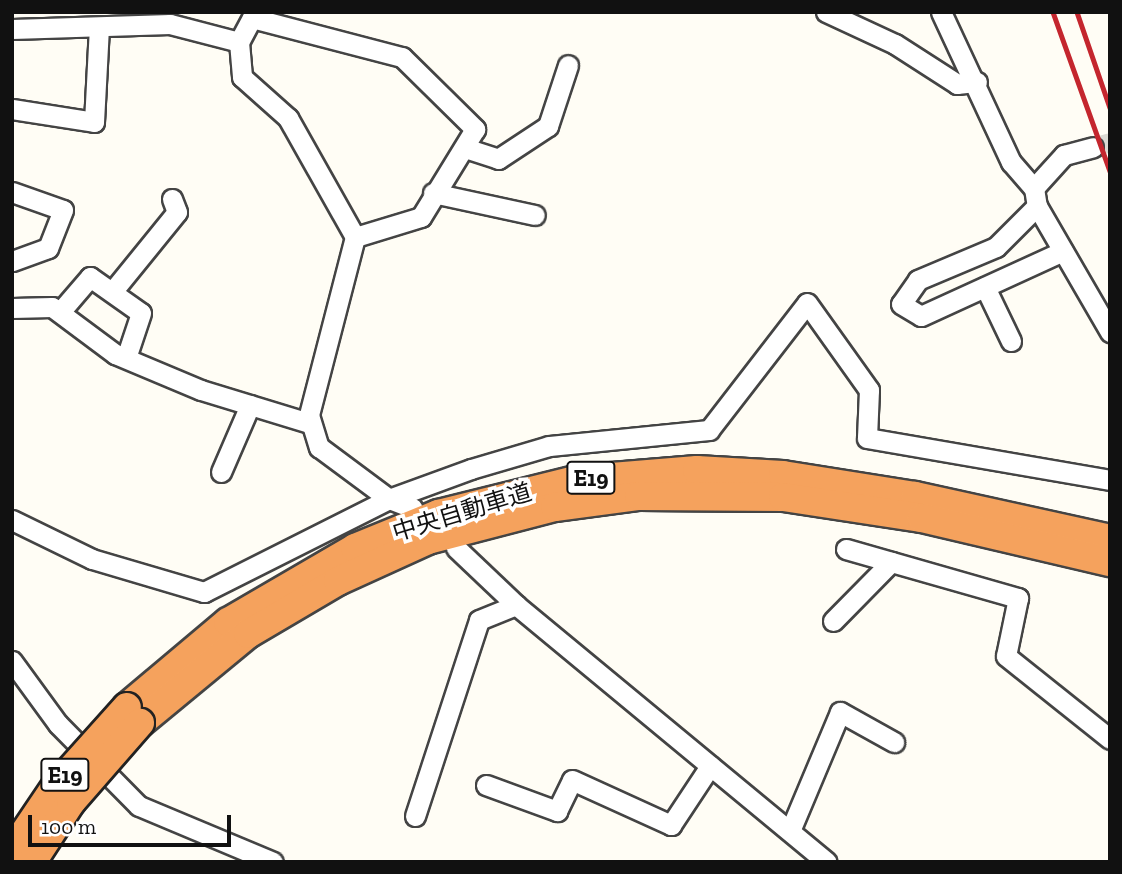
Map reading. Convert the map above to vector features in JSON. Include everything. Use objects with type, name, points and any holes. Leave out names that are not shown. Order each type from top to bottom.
[{"type":"highway","name":"中央自動車道","points":[[12,853],[56,786],[134,715],[228,622],[355,548],[438,514],[575,480],[697,470],[783,475],[902,493],[1110,539]]},
{"type":"highway","name":"中央自動車道","points":[[32,862],[134,715],[248,634],[338,581],[428,540],[555,507],[639,496],[783,497],[922,518],[1110,562]]},
{"type":"street","points":[[826,12],[895,44],[957,84],[977,82]]},
{"type":"street","points":[[941,12],[977,82],[1011,162],[1035,197],[1110,332]]},
{"type":"street","points":[[355,237],[421,217],[433,193],[475,129],[402,57],[254,15],[239,42],[242,77],[288,118],[355,237],[309,423],[319,447],[389,499],[412,508]]},
{"type":"street","points":[[12,29],[170,24],[239,42]]},
{"type":"street","points":[[12,109],[94,122],[99,27]]},
{"type":"street","points":[[465,148],[498,159],[548,126],[568,65]]},
{"type":"street","points":[[1063,251],[921,316],[901,304],[918,280],[996,247],[1064,155],[1093,147]]},
{"type":"street","points":[[12,192],[63,210],[48,248],[12,261]]},
{"type":"street","points":[[433,193],[535,215]]},
{"type":"street","points":[[112,292],[177,212],[172,199]]},
{"type":"street","points":[[60,312],[82,279],[90,277],[112,292],[141,313],[125,358]]},
{"type":"street","points":[[985,287],[1011,341]]},
{"type":"street","points":[[12,520],[93,559],[204,593],[389,499],[549,446],[709,430],[807,303],[869,390],[867,438],[1110,480]]},
{"type":"street","points":[[12,308],[43,304],[60,312],[125,358],[250,405],[309,423]]},
{"type":"street","points":[[221,472],[250,405]]},
{"type":"street","points":[[456,548],[516,606],[827,862]]},
{"type":"street","points":[[846,549],[1018,598],[1006,656],[1110,739]]},
{"type":"street","points":[[833,621],[891,562]]},
{"type":"street","points":[[415,816],[479,620],[516,606]]},
{"type":"street","points":[[12,661],[58,724],[139,806],[240,855],[274,862]]},
{"type":"street","points":[[789,831],[841,712],[894,742]]},
{"type":"street","points":[[486,785],[556,811],[572,780],[671,825],[710,766]]},
{"type":"street","points":[[12,853],[22,862]]},
{"type":"tunnel","points":[[1093,147],[1110,142]]},
{"type":"railway","points":[[1053,12],[1110,171]]},
{"type":"railway","points":[[1077,12],[1110,108]]}]
